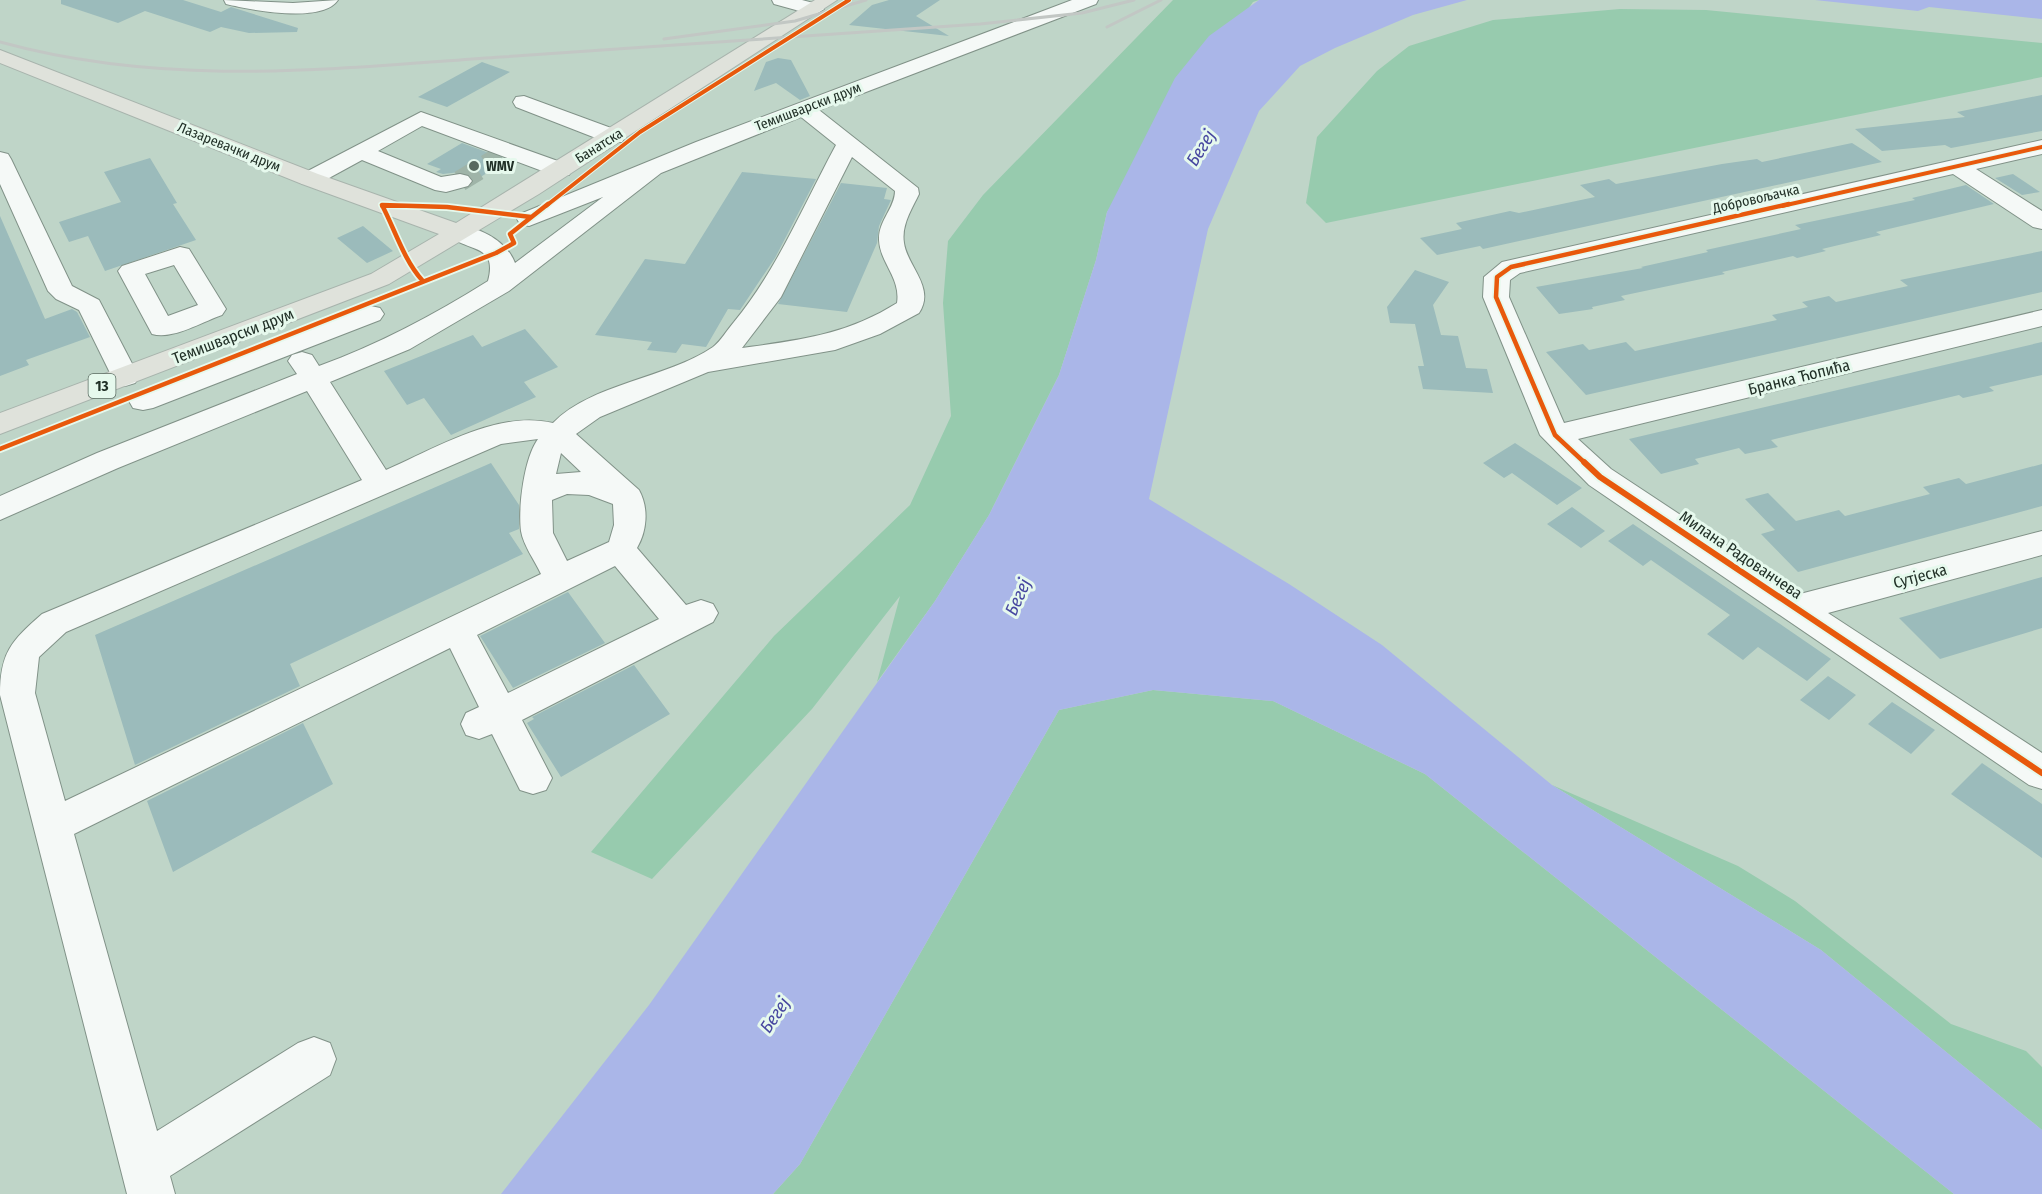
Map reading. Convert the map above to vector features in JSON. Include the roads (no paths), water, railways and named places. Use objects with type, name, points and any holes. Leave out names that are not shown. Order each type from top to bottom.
[{"type":"main road","name":"Банатска","points":[[460,233],[821,4]]},
{"type":"main road","name":"Лазаревачки друм","points":[[0,56],[310,179],[460,233]]},
{"type":"main road","name":"Темишварски друм","points":[[0,424],[380,279],[460,233]]},
{"type":"street","points":[[233,0],[279,10],[294,10],[312,8],[329,0]]},
{"type":"street","points":[[781,0],[821,4]]},
{"type":"street","name":"Темишварски друм","points":[[529,219],[653,168],[1089,0]]},
{"type":"street","points":[[524,102],[614,137]]},
{"type":"street","points":[[559,578],[537,533],[537,495],[547,448],[558,434],[590,410],[707,363],[761,352],[818,347],[851,335],[910,307],[912,298],[909,278],[896,255],[891,234],[907,194],[906,188],[804,109]]},
{"type":"street","points":[[310,179],[421,118],[505,154],[561,170]]},
{"type":"street","points":[[0,135],[10,156],[0,159],[62,291],[70,298],[86,301],[90,306],[126,377]]},
{"type":"street","points":[[707,363],[724,352],[768,297],[848,143]]},
{"type":"street","name":"Добровољачка","points":[[1496,297],[1497,277],[1511,267],[2042,147]]},
{"type":"street","points":[[360,152],[435,183],[446,185],[460,181]]},
{"type":"street","points":[[1955,165],[2042,222]]},
{"type":"street","points":[[0,509],[56,482],[399,344],[500,286],[556,248],[653,168]]},
{"type":"street","points":[[460,233],[486,245],[502,259],[505,272],[500,286]]},
{"type":"street","name":"Милана Радованчева","points":[[1496,297],[1555,435],[1599,477],[2042,773]]},
{"type":"street","points":[[143,401],[371,314]]},
{"type":"street","name":"Бранка Ћопића","points":[[1555,435],[2042,318]]},
{"type":"street","points":[[186,319],[203,347]]},
{"type":"street","points":[[291,344],[380,484]]},
{"type":"street","points":[[52,826],[620,550],[627,540],[631,524],[628,498],[558,434],[536,429],[496,435],[380,484],[54,623],[26,648],[19,662],[17,693],[52,826],[147,1180],[314,1059]]},
{"type":"street","points":[[537,495],[545,488],[558,484],[589,483],[609,488],[628,498]]},
{"type":"street","name":"Сутјеска","points":[[1797,608],[2042,543]]},
{"type":"street","points":[[490,719],[691,618],[620,550]]},
{"type":"street","points":[[457,629],[490,719],[533,778]]},
{"type":"water","name":"Бегеј","points":[[1259,0],[1467,0],[1413,15],[1335,48],[1300,66],[1259,111],[1208,229],[1149,499],[1289,584],[1382,645],[1552,785],[1821,950],[2042,1130],[2042,1194],[1954,1194],[1425,774],[1273,701],[1153,690],[1059,710],[800,1164],[773,1194],[501,1194],[649,1005],[935,601],[989,515],[1059,375],[1096,260],[1107,212],[1175,78],[1209,36]]},
{"type":"water","points":[[1815,0],[2042,0],[2042,19],[1929,7],[1918,11]]},
{"type":"tunnel","points":[[460,181],[501,156]]},
{"type":"railway","points":[[664,39],[795,21],[866,0]]},
{"type":"railway","points":[[0,42],[63,56],[125,65],[187,70],[312,70],[980,24],[1082,13],[1134,0]]},
{"type":"railway","points":[[1107,27],[1161,0]]},
{"type":"place","name":"WMV","points":[[474,166]]}]
